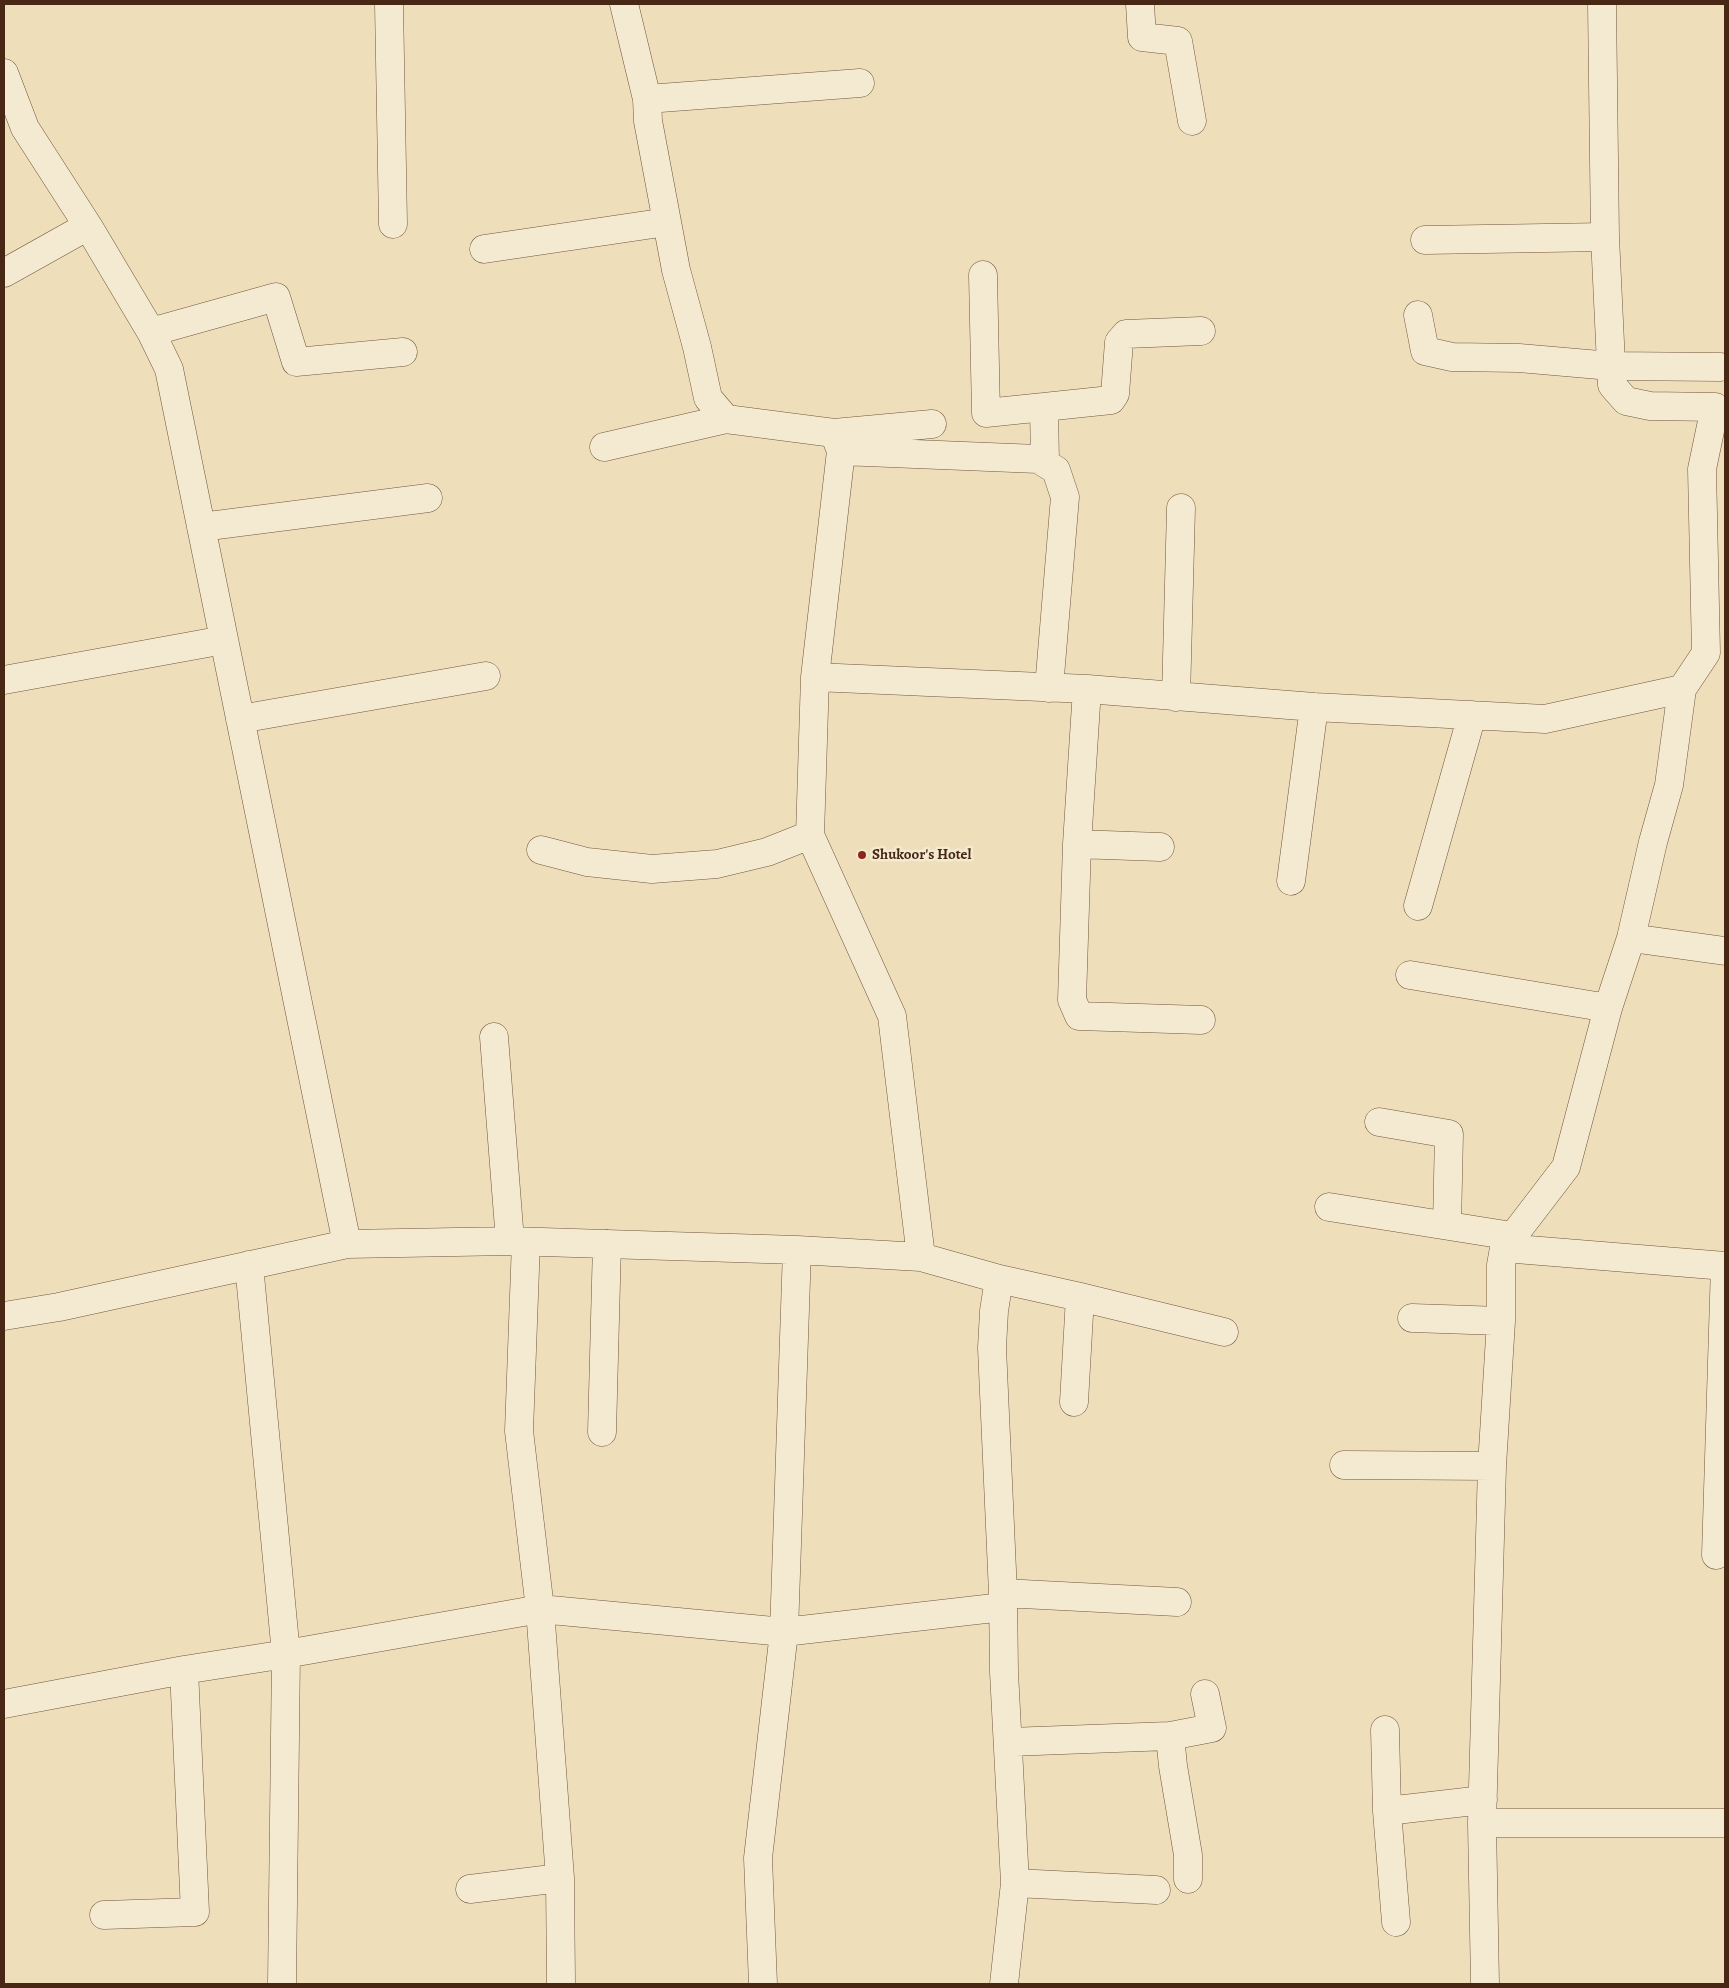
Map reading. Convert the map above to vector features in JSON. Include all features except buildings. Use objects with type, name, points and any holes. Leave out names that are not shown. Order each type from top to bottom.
[{"type":"street","points":[[389,4],[393,224]]},
{"type":"street","points":[[624,4],[647,99],[648,122],[676,270],[697,347],[708,398],[726,419]]},
{"type":"street","points":[[1140,4],[1142,37],[1178,41],[1192,121]]},
{"type":"street","points":[[1602,4],[1605,237],[1612,385],[1626,401],[1650,406],[1715,407]]},
{"type":"street","points":[[4,73],[25,128],[88,226],[151,332],[168,369],[347,1244]]},
{"type":"street","points":[[647,99],[860,83]]},
{"type":"street","points":[[484,249],[667,222]]},
{"type":"street","points":[[4,273],[88,226]]},
{"type":"street","points":[[1425,240],[1605,237]]},
{"type":"street","points":[[983,275],[986,413],[1111,400],[1115,394],[1118,342],[1126,334],[1201,331]]},
{"type":"street","points":[[151,332],[276,297],[296,362],[403,352]]},
{"type":"street","points":[[1418,315],[1425,351],[1452,357],[1519,358],[1611,366],[1723,367],[1702,469],[1716,650],[1682,689],[1669,784],[1653,842],[1631,938],[1608,1008],[1566,1167],[1508,1242],[1500,1265],[1501,1321],[1492,1466],[1482,1811],[1485,1984]]},
{"type":"street","points":[[1044,407],[1045,463]]},
{"type":"street","points":[[604,447],[726,419],[838,442],[1038,459],[1056,470],[1065,496],[1049,688]]},
{"type":"street","points":[[838,442],[932,424]]},
{"type":"street","points":[[838,442],[815,677],[810,835],[892,1016],[921,1257]]},
{"type":"street","points":[[201,527],[428,498]]},
{"type":"street","points":[[1176,697],[1181,508]]},
{"type":"street","points":[[4,680],[224,640]]},
{"type":"street","points":[[240,720],[486,676]]},
{"type":"street","points":[[815,677],[1087,689],[1314,707],[1545,719],[1682,689]]},
{"type":"street","points":[[1087,689],[1077,844],[1072,1000],[1079,1016],[1201,1020]]},
{"type":"street","points":[[1291,881],[1314,707]]},
{"type":"street","points":[[1418,906],[1472,715]]},
{"type":"street","points":[[541,850],[587,862],[652,869],[717,864],[767,852],[810,835]]},
{"type":"street","points":[[1077,844],[1160,847]]},
{"type":"street","points":[[1631,938],[1725,951]]},
{"type":"street","points":[[1410,976],[1608,1008]]},
{"type":"street","points":[[494,1037],[518,1241],[519,1431],[540,1609],[560,1878],[561,1984]]},
{"type":"street","points":[[1379,1122],[1449,1134],[1447,1226]]},
{"type":"street","points":[[1329,1207],[1447,1226],[1508,1242],[1725,1266],[1716,1555]]},
{"type":"street","points":[[4,1316],[59,1307],[347,1244],[518,1241],[797,1250],[921,1257],[999,1279],[1224,1332]]},
{"type":"street","points":[[602,1432],[607,1244]]},
{"type":"street","points":[[762,1984],[758,1858],[784,1632],[797,1250]]},
{"type":"street","points":[[249,1266],[286,1654],[282,1984]]},
{"type":"street","points":[[999,1279],[994,1311],[992,1348],[1003,1600],[1004,1672],[1015,1883],[1004,1984]]},
{"type":"street","points":[[1074,1402],[1080,1297]]},
{"type":"street","points":[[1412,1318],[1501,1321]]},
{"type":"street","points":[[1344,1465],[1492,1466]]},
{"type":"street","points":[[4,1704],[184,1670],[540,1609],[784,1632],[1003,1600],[1177,1602]]},
{"type":"street","points":[[104,1915],[195,1912],[184,1670]]},
{"type":"street","points":[[1009,1742],[1170,1736],[1212,1728],[1205,1694]]},
{"type":"street","points":[[1384,1730],[1387,1811],[1396,1922]]},
{"type":"street","points":[[1170,1736],[1173,1766],[1188,1855],[1188,1879]]},
{"type":"street","points":[[1387,1811],[1482,1811],[1725,1823]]},
{"type":"street","points":[[470,1890],[560,1878]]},
{"type":"street","points":[[1015,1883],[1156,1890]]},
{"type":"place","name":"Shukoor's Hotel","points":[[862,855]]}]
